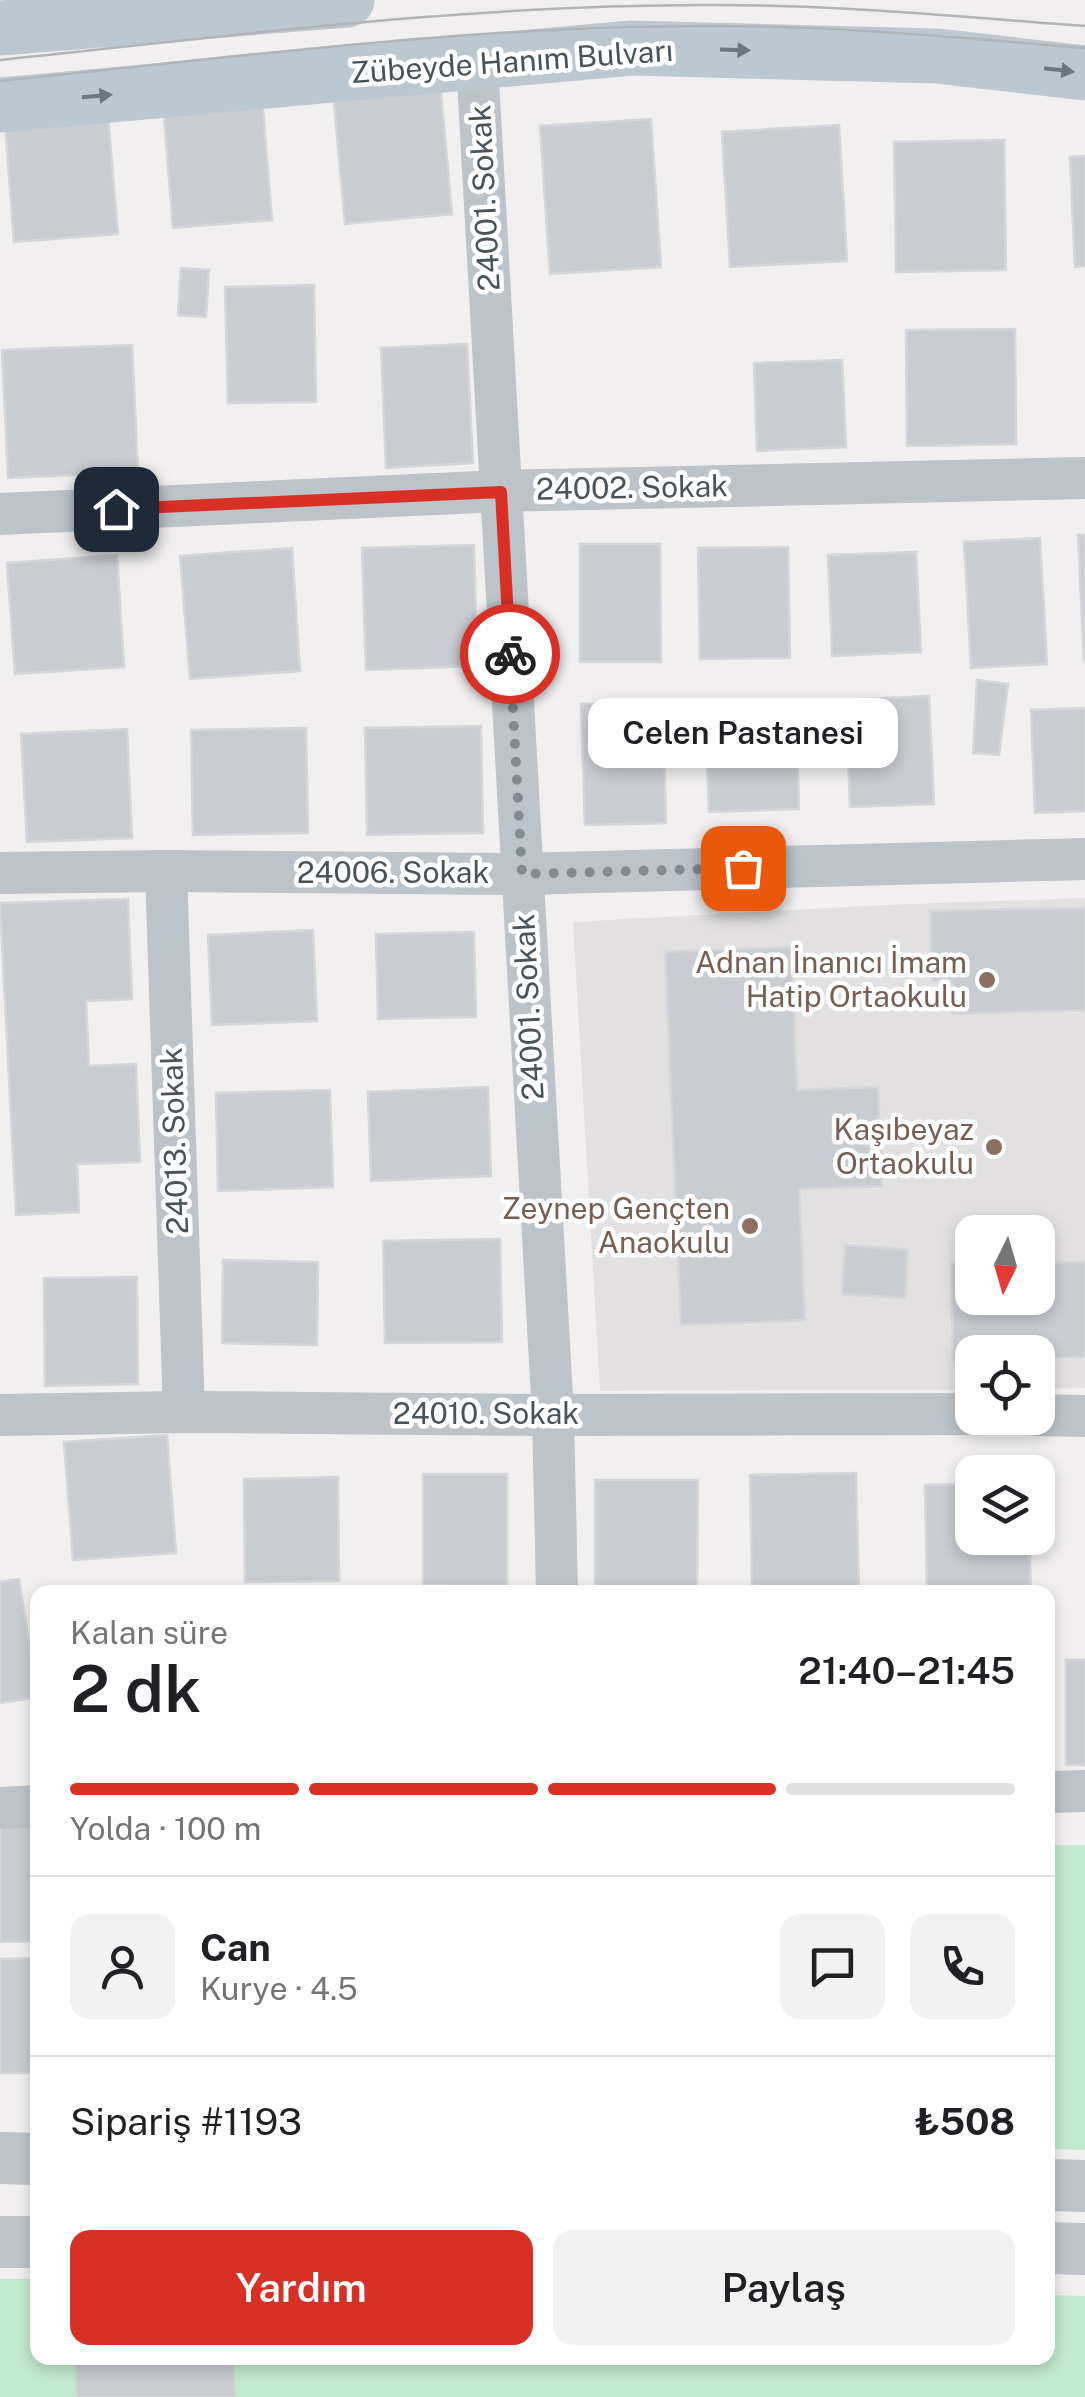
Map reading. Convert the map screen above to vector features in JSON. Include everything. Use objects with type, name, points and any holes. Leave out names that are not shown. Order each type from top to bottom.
[{"type":"main road","points":[[0,28],[348,0]]},
{"type":"main road","name":"Zübeyde Hanım Bulvarı","points":[[0,105],[632,48],[937,56],[1085,73]]},
{"type":"street","name":"24001. Sokak","points":[[478,62],[553,1416],[557,1585]]},
{"type":"street","name":"24002. Sokak","points":[[0,514],[501,492],[1085,478]]},
{"type":"street","name":"24006. Sokak","points":[[0,874],[522,874],[1085,859]]},
{"type":"street","name":"24013. Sokak","points":[[166,871],[184,1412]]},
{"type":"street","name":"24010. Sokak","points":[[0,1415],[955,1414]]},
{"type":"street","points":[[1055,1415],[1085,1416]]},
{"type":"street","points":[[1055,1792],[1085,1791]]},
{"type":"street","points":[[0,1808],[30,1806]]},
{"type":"street","points":[[0,2158],[30,2159]]},
{"type":"street","points":[[1055,2185],[1085,2186]]},
{"type":"street","points":[[0,2242],[30,2242]]},
{"type":"street","points":[[1055,2248],[1085,2249]]},
{"type":"shaded area","name":"Zeynep Gençten Anaokulu","points":[[1085,898],[1085,1388],[1055,1389],[1055,1335],[955,1335],[955,1390],[600,1391],[573,922]]},
{"type":"green space","points":[[1055,1845],[1085,1845],[1085,2150],[1055,2149]]},
{"type":"green space","points":[[0,2279],[30,2279],[30,2365],[1055,2365],[1055,2295],[1085,2296],[1085,2397],[0,2397]]},
{"type":"building","points":[[439,71],[452,214],[345,224],[332,81]]},
{"type":"building","points":[[261,85],[272,220],[173,228],[162,93]]},
{"type":"building","points":[[108,116],[118,234],[14,242],[5,124]]},
{"type":"building","points":[[651,119],[661,267],[550,274],[540,126]]},
{"type":"building","points":[[839,125],[847,261],[730,267],[722,132]]},
{"type":"building","points":[[1004,140],[1006,270],[896,272],[894,142]]},
{"type":"building","points":[[1085,156],[1085,266],[1075,267],[1070,157]]},
{"type":"building","points":[[181,268],[209,270],[206,317],[178,315]]},
{"type":"building","points":[[314,285],[316,402],[228,403],[225,287]]},
{"type":"building","points":[[1015,329],[1016,444],[907,446],[906,330]]},
{"type":"building","points":[[467,344],[473,463],[386,468],[381,348]]},
{"type":"building","points":[[132,345],[138,472],[8,478],[2,350]]},
{"type":"building","points":[[842,360],[846,447],[757,451],[754,363]]},
{"type":"building","points":[[1078,535],[1085,535],[1084,659]]},
{"type":"building","points":[[1040,538],[1047,664],[971,668],[964,542]]},
{"type":"building","points":[[580,544],[660,544],[661,662],[580,662]]},
{"type":"building","points":[[474,545],[477,666],[366,670],[362,548]]},
{"type":"building","points":[[788,547],[790,658],[700,659],[698,548]]},
{"type":"building","points":[[292,548],[300,671],[190,679],[180,556]]},
{"type":"building","points":[[916,552],[921,652],[832,656],[828,555]]},
{"type":"building","points":[[117,555],[124,667],[15,674],[7,563]]},
{"type":"building","points":[[977,680],[1008,684],[999,755],[973,753]]},
{"type":"building","points":[[929,696],[934,804],[850,807],[846,700]]},
{"type":"building","points":[[663,702],[666,823],[585,825],[581,704]]},
{"type":"building","points":[[796,704],[799,809],[709,812],[705,707]]},
{"type":"building","points":[[1085,708],[1085,811],[1035,813],[1031,710]]},
{"type":"building","points":[[481,726],[483,833],[367,835],[365,728]]},
{"type":"building","points":[[306,728],[308,833],[193,835],[191,730]]},
{"type":"building","points":[[127,729],[132,838],[27,842],[21,734]]},
{"type":"building","points":[[128,899],[132,999],[86,1001],[89,1066],[136,1064],[140,1162],[77,1164],[79,1212],[16,1215],[0,903]]},
{"type":"building","points":[[1085,908],[1085,1010],[953,1014],[952,980],[932,981],[930,911]]},
{"type":"building","points":[[313,930],[317,1021],[212,1025],[208,935]]},
{"type":"building","points":[[474,932],[476,1017],[378,1019],[376,934]]},
{"type":"building","points":[[791,947],[797,1090],[878,1087],[882,1186],[799,1189],[805,1320],[681,1325],[665,952]]},
{"type":"building","points":[[488,1087],[491,1176],[371,1181],[368,1092]]},
{"type":"building","points":[[330,1090],[333,1187],[218,1191],[216,1093]]},
{"type":"building","points":[[500,1239],[502,1342],[385,1343],[383,1241]]},
{"type":"building","points":[[845,1245],[908,1250],[905,1298],[842,1294]]},
{"type":"building","points":[[223,1260],[318,1262],[317,1345],[222,1343]]},
{"type":"building","points":[[1085,1262],[1085,1357],[1055,1358],[1055,1335],[955,1335],[953,1360],[951,1264],[955,1264],[955,1315],[1055,1315],[1055,1263]]},
{"type":"building","points":[[137,1277],[138,1384],[45,1386],[44,1278]]},
{"type":"building","points":[[167,1435],[176,1553],[73,1560],[64,1442]]},
{"type":"building","points":[[856,1473],[859,1585],[752,1585],[750,1475]]},
{"type":"building","points":[[423,1474],[507,1474],[507,1585],[423,1585]]},
{"type":"building","points":[[338,1477],[339,1581],[245,1582],[244,1479]]},
{"type":"building","points":[[595,1480],[698,1480],[697,1585],[595,1585]]},
{"type":"building","points":[[955,1484],[955,1555],[1030,1555],[1031,1585],[927,1585],[925,1485]]},
{"type":"building","points":[[19,1579],[30,1647],[30,1698],[0,1703],[0,1582]]},
{"type":"building","points":[[1066,1660],[1085,1660],[1085,1765],[1066,1765]]},
{"type":"building","points":[[30,1819],[30,1941],[0,1942],[0,1820]]},
{"type":"building","points":[[30,1958],[30,2073],[0,2073],[0,1959]]},
{"type":"building","points":[[75,2365],[234,2365],[235,2397],[76,2397]]},
{"type":"tram line","points":[[0,60],[446,15],[625,6],[808,7],[1085,26]]},
{"type":"tram line","points":[[0,81],[357,44],[625,27],[808,28],[1085,48]]},
{"type":"way so far","points":[[510,654],[522,874],[743,868]]},
{"type":"place","name":"Celen Pastanesi","points":[[743,868]]},
{"type":"place","name":"Adnan İnanıcı İmam Hatip Ortaokulu","points":[[987,980]]},
{"type":"place","name":"Kaşıbeyaz Ortaokulu","points":[[994,1147]]},
{"type":"place","name":"Zeynep Gençten Anaokulu","points":[[750,1226]]},
{"type":"route","points":[[116,509],[501,492],[510,654]]}]
